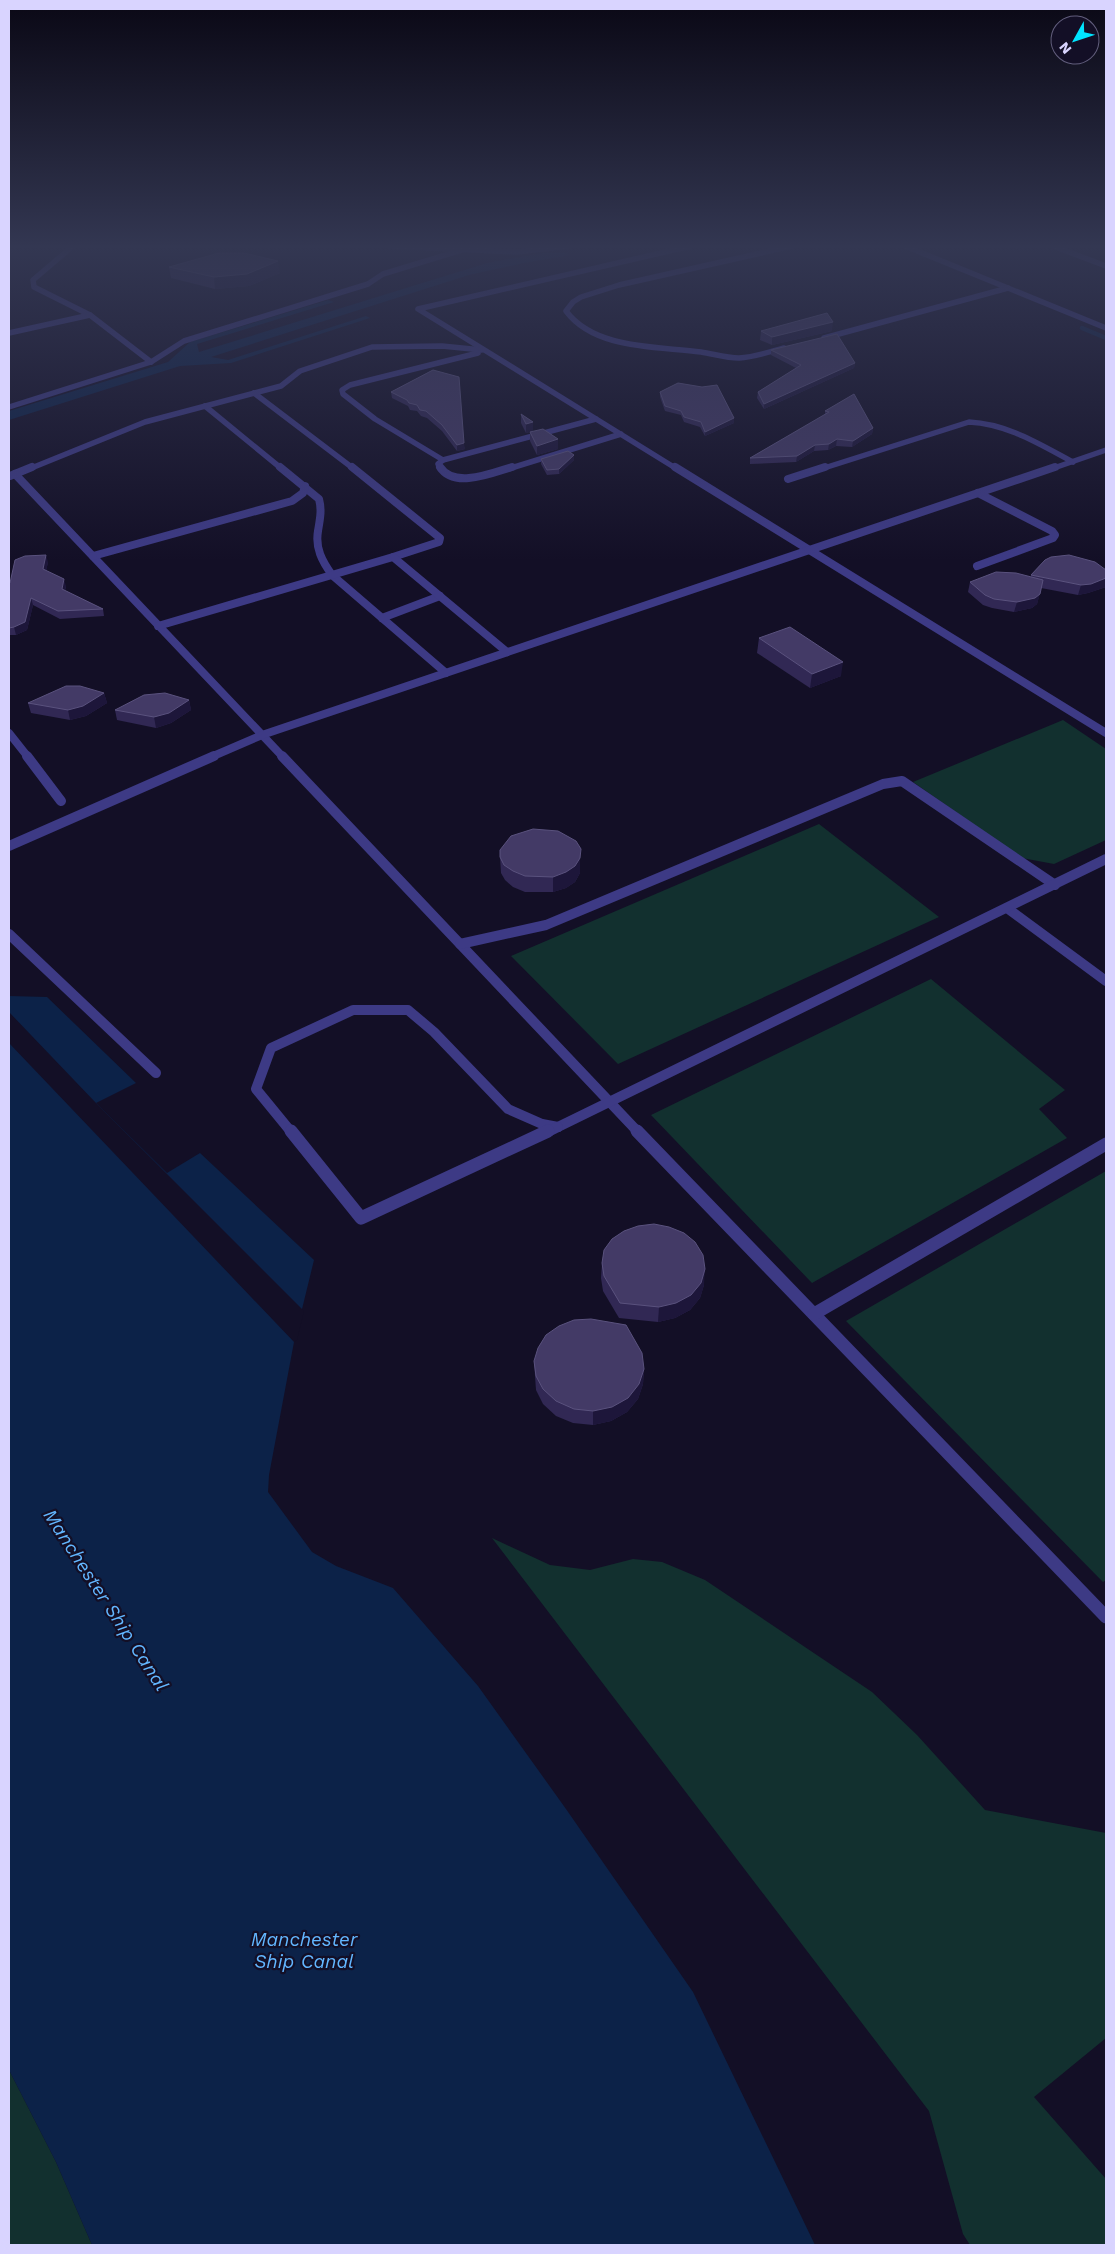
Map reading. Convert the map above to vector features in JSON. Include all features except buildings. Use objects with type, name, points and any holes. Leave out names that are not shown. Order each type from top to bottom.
[{"type":"lane","points":[[137,351],[151,362]]},
{"type":"lane","points":[[9,407],[151,362],[170,351]]},
{"type":"lane","points":[[359,351],[300,371],[292,375],[281,386],[145,422],[12,475],[93,556],[610,1103],[1106,1617]]},
{"type":"lane","points":[[443,460],[376,419],[343,394],[342,390],[350,384],[480,351]]},
{"type":"lane","points":[[487,351],[1106,733]]},
{"type":"lane","points":[[680,351],[736,358],[768,351]]},
{"type":"lane","points":[[158,626],[439,542],[440,538],[435,532],[254,393]]},
{"type":"lane","points":[[205,406],[319,499],[322,507],[317,542],[320,557],[332,575],[446,673]]},
{"type":"lane","points":[[596,419],[443,460],[438,464],[441,470],[450,476],[466,480],[621,434]]},
{"type":"lane","points":[[788,479],[969,422],[984,422],[1002,427],[1073,462]]},
{"type":"lane","points":[[9,846],[262,735],[1106,450]]},
{"type":"lane","points":[[93,556],[292,501],[303,493],[305,486]]},
{"type":"lane","points":[[977,566],[1053,538],[1055,535],[1052,531],[978,493]]},
{"type":"lane","points":[[393,557],[507,652]]},
{"type":"lane","points":[[382,618],[440,596]]},
{"type":"lane","points":[[9,734],[61,801]]},
{"type":"lane","points":[[460,944],[505,933],[526,931],[546,925],[883,784],[902,782],[1055,885]]},
{"type":"lane","points":[[559,1127],[542,1124],[508,1109],[434,1032],[408,1010],[353,1010],[270,1048],[256,1090],[361,1218],[559,1127],[610,1103],[1106,859]]},
{"type":"lane","points":[[1007,908],[1106,981]]},
{"type":"lane","points":[[9,934],[156,1074]]},
{"type":"lane","points":[[814,1314],[1106,1144]]},
{"type":"green space","points":[[1063,720],[1106,749],[1106,840],[1054,864],[1022,858],[913,782]]},
{"type":"green space","points":[[819,824],[939,917],[618,1064],[511,956]]},
{"type":"green space","points":[[931,979],[1065,1090],[1039,1109],[1067,1138],[812,1283],[651,1115]]},
{"type":"green space","points":[[1106,1171],[1106,1580],[1103,1582],[846,1321]]},
{"type":"green space","points":[[492,1538],[550,1565],[590,1570],[633,1559],[662,1562],[705,1580],[872,1692],[917,1735],[985,1810],[1106,1833],[1106,2038],[1034,2097],[1106,2179],[1106,2245],[970,2245],[963,2234],[929,2111]]},
{"type":"green space","points":[[9,2070],[56,2162],[92,2245],[9,2245]]},
{"type":"water","points":[[180,351],[229,351],[211,357],[228,360],[256,351],[267,351],[231,363],[180,366],[9,420],[9,411],[168,362]]},
{"type":"water","name":"Manchester Ship Canal","points":[[9,996],[47,997],[136,1083],[96,1103],[167,1173],[200,1153],[314,1260],[294,1342],[269,1475],[268,1492],[312,1552],[336,1566],[393,1588],[478,1686],[693,1992],[815,2245],[92,2245],[56,2162],[9,2070]]},
{"type":"pier","points":[[9,1012],[96,1103],[304,1311],[297,1340],[294,1342],[9,1043]]}]
